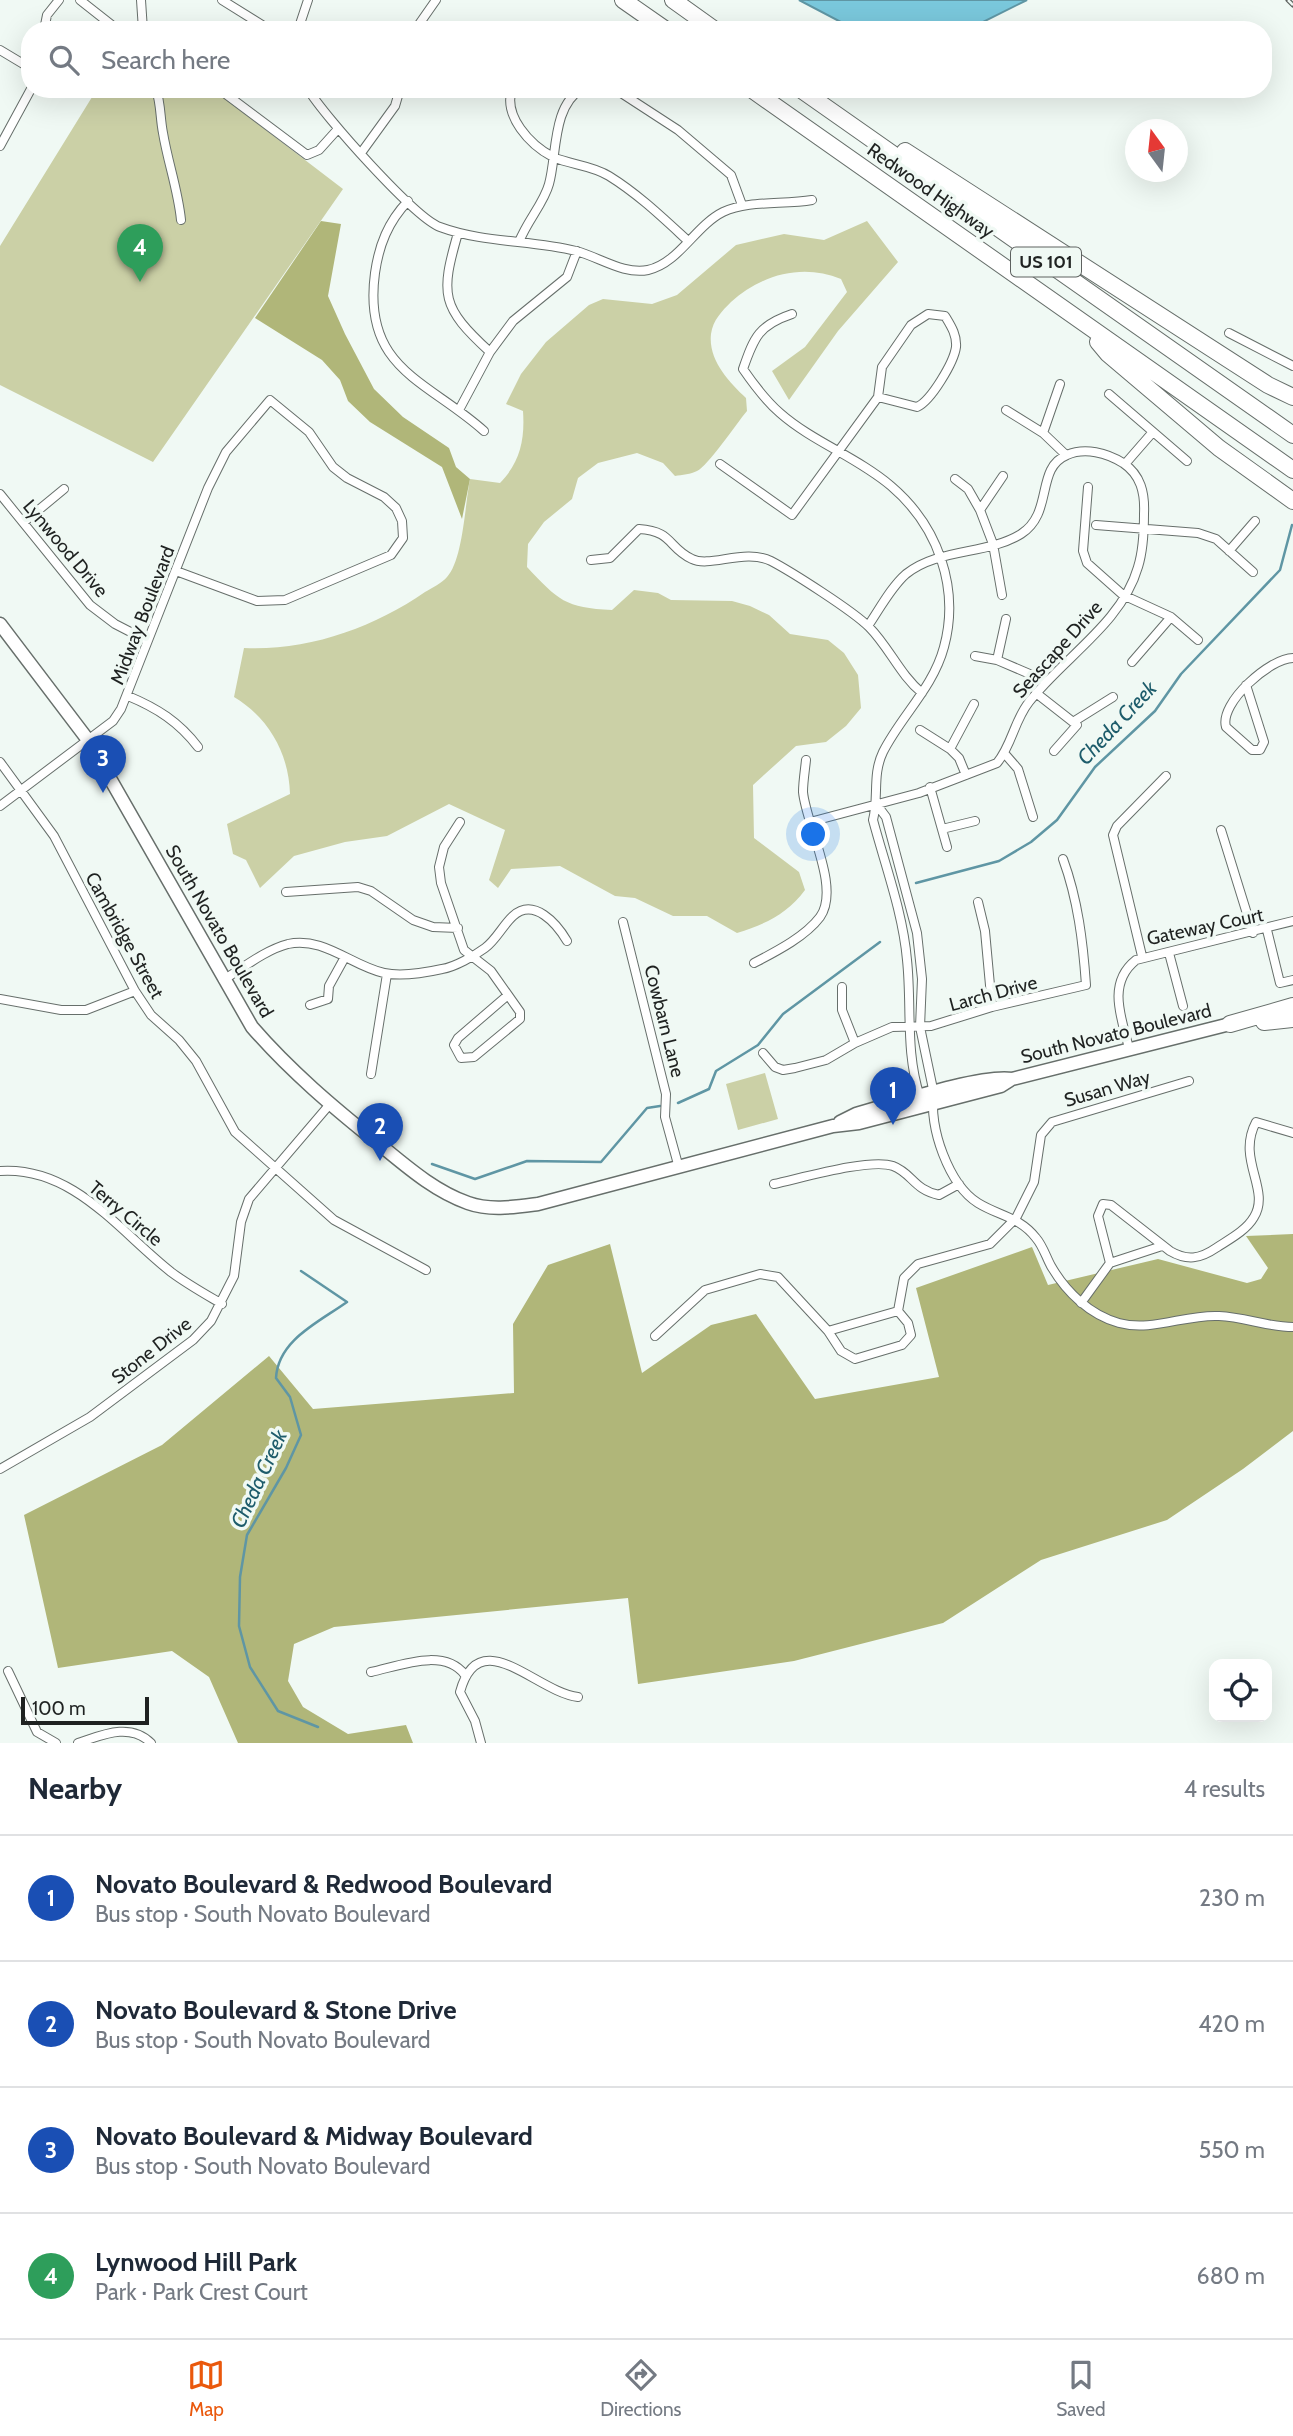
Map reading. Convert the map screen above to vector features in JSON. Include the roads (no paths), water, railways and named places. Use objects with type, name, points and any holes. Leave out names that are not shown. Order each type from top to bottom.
[{"type":"highway","points":[[623,0],[653,21]]},
{"type":"highway","points":[[673,0],[702,21]]},
{"type":"highway","name":"Redwood Highway","points":[[764,98],[1293,470]]},
{"type":"highway","name":"Redwood Highway","points":[[815,98],[1293,435]]},
{"type":"highway","points":[[817,98],[974,194],[1259,379],[1293,397]]},
{"type":"highway","points":[[1083,324],[1108,354],[1186,420],[1293,501]]},
{"type":"highway","points":[[1259,379],[1293,391]]},
{"type":"highway","points":[[1230,1024],[1293,1006]]},
{"type":"highway","points":[[1230,1024],[1293,1018]]},
{"type":"main road","name":"South Novato Boulevard","points":[[0,624],[88,740],[252,1027],[276,1055],[330,1104],[416,1174],[441,1191],[470,1204],[494,1208],[538,1204],[833,1126],[859,1123],[933,1099],[1001,1086],[1012,1079],[1230,1024]]},
{"type":"main road","name":"South Novato Boulevard","points":[[833,1126],[856,1114],[920,1097],[933,1099]]},
{"type":"street","points":[[46,21],[47,15],[59,0]]},
{"type":"street","points":[[80,0],[107,21]]},
{"type":"street","points":[[141,0],[142,21]]},
{"type":"street","points":[[222,0],[256,21]]},
{"type":"street","points":[[301,21],[309,0]]},
{"type":"street","points":[[421,21],[436,0]]},
{"type":"street","points":[[0,50],[21,63]]},
{"type":"street","points":[[0,146],[26,98]]},
{"type":"street","points":[[159,98],[163,134],[176,183],[181,220]]},
{"type":"street","points":[[231,98],[307,155],[319,150],[337,130]]},
{"type":"street","points":[[314,98],[337,130],[436,226],[458,233],[577,251],[621,267],[642,271],[662,265],[711,219],[742,205],[787,204],[812,200]]},
{"type":"street","points":[[361,153],[397,98]]},
{"type":"street","points":[[511,98],[510,110],[517,125],[542,150],[555,158],[607,174],[637,195],[687,240]]},
{"type":"street","points":[[519,242],[531,213],[548,188],[562,114],[572,98]]},
{"type":"street","points":[[629,98],[678,130],[731,175],[742,205]]},
{"type":"street","points":[[408,201],[387,225],[376,267],[372,300],[374,316],[386,347],[407,374],[484,431]]},
{"type":"street","points":[[458,233],[447,273],[446,290],[456,317],[490,352]]},
{"type":"street","points":[[459,410],[490,352],[513,321],[567,277],[577,251]]},
{"type":"street","points":[[792,314],[769,322],[752,344],[743,369],[781,415],[891,486],[924,522],[942,558],[950,603],[949,625],[934,673],[883,751],[874,784],[877,805],[873,820],[907,958],[907,1027],[920,1097]]},
{"type":"street","points":[[720,464],[792,515],[878,397],[882,367],[911,325],[928,314],[945,316],[955,334],[956,349],[933,395],[918,407],[878,397]]},
{"type":"street","points":[[1229,333],[1293,366]]},
{"type":"street","points":[[1043,433],[1060,384]]},
{"type":"street","points":[[1109,394],[1187,461]]},
{"type":"street","name":"Midway Boulevard","points":[[0,806],[113,721],[128,696],[146,640],[208,488],[226,452],[270,400],[309,432],[333,467],[347,478],[384,496],[396,508],[402,521],[403,538],[391,555],[285,600],[257,601],[176,571]]},
{"type":"street","points":[[1006,410],[1043,433],[1066,455]]},
{"type":"street","points":[[868,626],[905,575],[942,558],[1019,535],[1031,526],[1044,503],[1050,470],[1066,455],[1094,452],[1125,464],[1152,433]]},
{"type":"street","name":"Seascape Drive","points":[[1005,754],[1020,714],[1046,681],[1109,617],[1138,568],[1144,530],[1145,497],[1141,482],[1125,464]]},
{"type":"street","points":[[980,510],[1003,476]]},
{"type":"street","points":[[955,479],[968,489],[980,510],[993,544],[1002,595]]},
{"type":"street","points":[[1088,487],[1083,551],[1087,563],[1124,595],[1171,617],[1198,640]]},
{"type":"street","points":[[24,522],[64,489]]},
{"type":"street","name":"Lynwood Drive","points":[[0,494],[90,605],[115,624],[146,640]]},
{"type":"street","points":[[1229,551],[1255,521]]},
{"type":"street","points":[[1096,525],[1144,530],[1160,527],[1198,533],[1216,539],[1253,572]]},
{"type":"street","points":[[591,560],[611,558],[639,529],[658,530],[692,559],[703,561],[739,555],[769,560],[868,626],[911,684],[922,693]]},
{"type":"street","points":[[1132,662],[1171,617]]},
{"type":"street","points":[[998,660],[1006,619]]},
{"type":"street","points":[[975,656],[998,660],[1046,681]]},
{"type":"street","points":[[1246,685],[1264,742],[1260,750],[1252,750],[1224,722],[1246,685],[1276,663],[1293,658]]},
{"type":"street","points":[[1036,693],[1077,725],[1054,751]]},
{"type":"street","points":[[128,696],[156,708],[184,729],[198,747]]},
{"type":"street","points":[[1073,722],[1113,697]]},
{"type":"street","points":[[950,749],[974,704]]},
{"type":"street","points":[[920,730],[950,749],[959,758],[966,775]]},
{"type":"street","points":[[810,822],[877,805],[966,775],[997,763],[1005,754],[1017,769],[1033,817]]},
{"type":"street","points":[[754,963],[807,929],[820,917],[825,905],[826,884],[803,792],[806,760]]},
{"type":"street","name":"Cambridge Street","points":[[0,762],[54,836],[135,991],[151,1015],[196,1061],[235,1132],[334,1220],[426,1270]]},
{"type":"street","points":[[1142,956],[1112,835],[1117,826],[1166,776]]},
{"type":"street","points":[[930,787],[947,846]]},
{"type":"street","points":[[877,805],[886,817],[917,933],[922,979],[920,1027],[944,1158],[959,1185],[976,1202],[1016,1218],[1037,1238],[1061,1282],[1082,1303],[1117,1322],[1137,1326],[1219,1316],[1267,1326],[1293,1327]]},
{"type":"street","points":[[942,829],[975,821]]},
{"type":"street","points":[[460,822],[444,847],[439,867],[441,883],[469,956],[491,971],[508,995],[520,1012],[520,1019],[474,1057],[461,1058],[454,1045],[457,1038],[508,995]]},
{"type":"street","points":[[1221,831],[1253,933]]},
{"type":"street","name":"Larch Drive","points":[[763,1054],[775,1067],[783,1070],[826,1060],[855,1043],[892,1027],[920,1027],[1086,985],[1082,930],[1072,883],[1063,859]]},
{"type":"street","points":[[286,892],[358,887],[371,891],[413,920],[433,928],[458,928]]},
{"type":"street","points":[[978,902],[985,931],[992,1007]]},
{"type":"street","points":[[223,980],[273,950],[289,944],[320,946],[387,974],[422,973],[448,968],[486,947],[514,915],[523,910],[534,910],[546,915],[559,928],[567,942]]},
{"type":"street","name":"Gateway Court","points":[[1129,1048],[1118,989],[1126,967],[1142,956],[1169,953],[1267,930],[1293,921]]},
{"type":"street","name":"Cowbarn Lane","points":[[623,922],[666,1094],[665,1118],[679,1168]]},
{"type":"street","points":[[1267,930],[1280,983],[1293,980]]},
{"type":"street","points":[[1169,953],[1183,1006]]},
{"type":"street","points":[[310,1005],[328,999],[329,986],[345,957]]},
{"type":"street","points":[[371,1074],[387,974]]},
{"type":"street","points":[[842,987],[842,1010],[855,1043]]},
{"type":"street","points":[[0,999],[61,1010],[86,1010],[135,991]]},
{"type":"street","name":"Susan Way","points":[[655,1336],[705,1290],[760,1274],[778,1277],[828,1331],[841,1351],[855,1359],[902,1345],[911,1335],[908,1323],[898,1311],[904,1278],[918,1264],[990,1244],[1016,1218],[1034,1182],[1041,1135],[1052,1122],[1189,1080]]},
{"type":"street","name":"Stone Drive","points":[[0,1469],[90,1417],[193,1340],[222,1304],[234,1276],[241,1222],[249,1199],[330,1104]]},
{"type":"street","points":[[1110,1263],[1098,1216],[1105,1203],[1162,1246],[1181,1257],[1198,1258],[1245,1228],[1255,1216],[1258,1186],[1247,1146],[1254,1125],[1259,1122],[1293,1133]]},
{"type":"street","points":[[774,1184],[880,1163],[897,1167],[923,1192],[939,1195],[959,1185]]},
{"type":"street","name":"Terry Circle","points":[[0,1171],[33,1172],[58,1180],[78,1192],[173,1274],[222,1304]]},
{"type":"street","points":[[1082,1303],[1110,1263],[1162,1246]]},
{"type":"street","points":[[828,1331],[898,1311]]},
{"type":"street","points":[[481,1743],[475,1721],[460,1692],[465,1675],[472,1664],[486,1659],[499,1660],[558,1694],[578,1697]]},
{"type":"street","points":[[371,1672],[442,1660],[457,1664],[465,1675]]},
{"type":"street","points":[[8,1671],[37,1732],[56,1743]]},
{"type":"street","points":[[78,1743],[116,1730],[144,1736],[151,1743]]},
{"type":"water","points":[[799,0],[1027,0],[985,21],[839,21]]},
{"type":"waterway","name":"Cheda Creek","points":[[916,883],[999,861],[1031,842],[1057,820],[1095,767],[1155,711],[1181,674],[1280,570],[1292,525]]},
{"type":"waterway","name":"Cheda Creek","points":[[678,1103],[709,1089],[716,1071],[758,1045],[783,1014],[880,942]]},
{"type":"waterway","name":"Cheda Creek","points":[[432,1164],[475,1179],[527,1161],[601,1162],[647,1108],[660,1106]]},
{"type":"waterway","name":"Cheda Creek","points":[[301,1271],[347,1302],[302,1333],[284,1353],[278,1365],[276,1378],[290,1397],[301,1435],[286,1468],[247,1535],[240,1577],[239,1626],[250,1667],[278,1711],[318,1727]]},
{"type":"railway","points":[[1288,0],[1293,5]]},
{"type":"place","name":"Lynwood Hill Park","points":[[140,282]]},
{"type":"place","name":"Novato Boulevard & Midway Boulevard","points":[[103,793]]},
{"type":"place","name":"Novato Boulevard & Redwood Boulevard","points":[[893,1125]]},
{"type":"place","name":"Novato Boulevard & Stone Drive","points":[[380,1161]]}]
